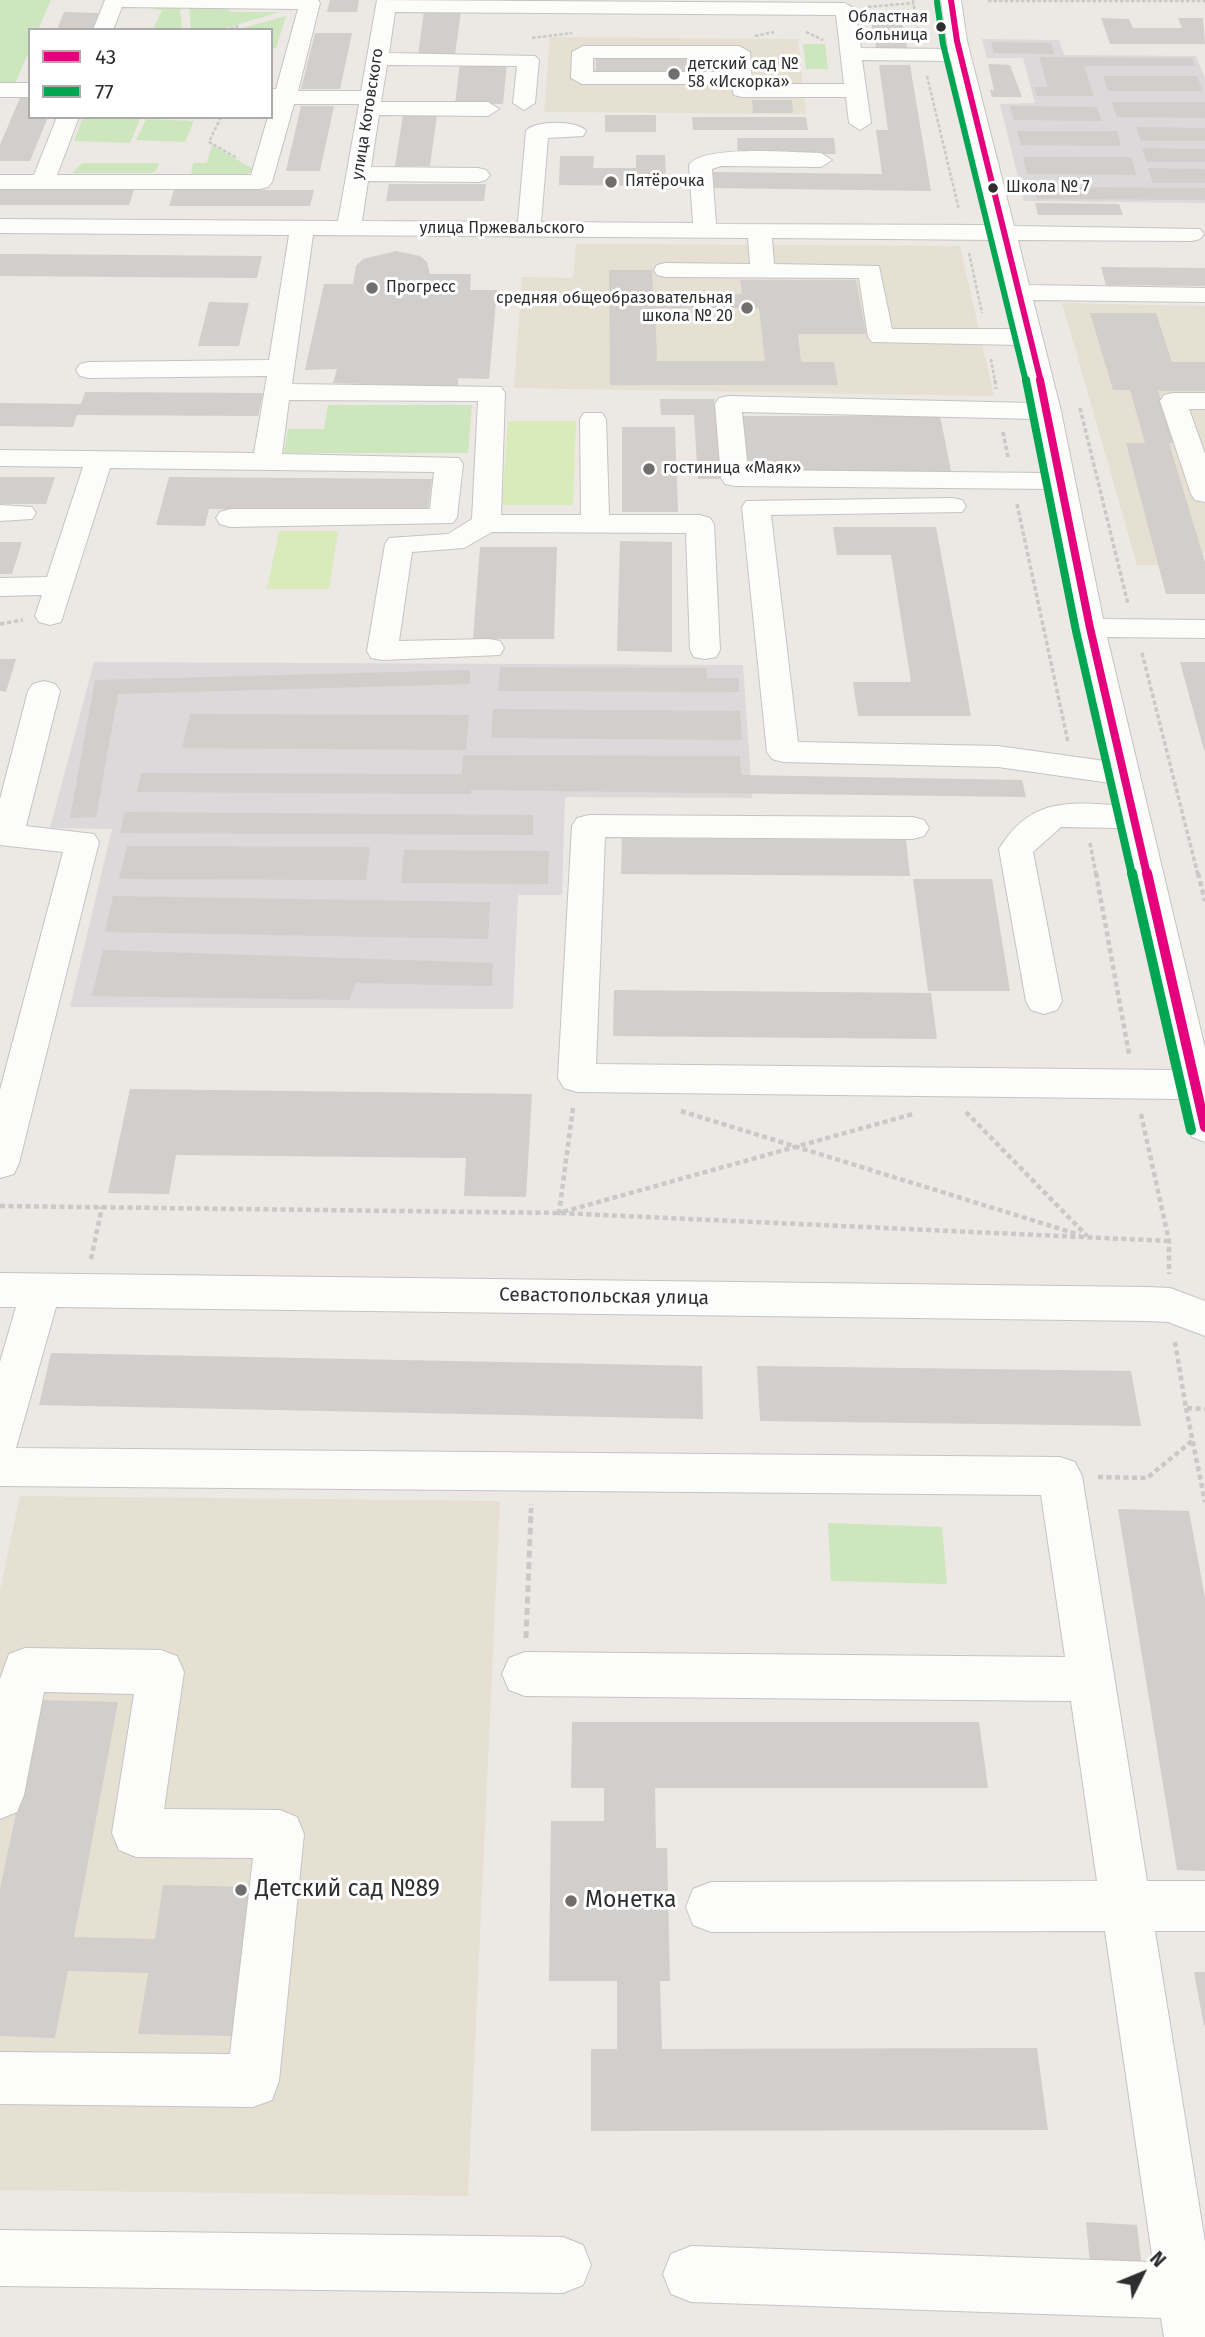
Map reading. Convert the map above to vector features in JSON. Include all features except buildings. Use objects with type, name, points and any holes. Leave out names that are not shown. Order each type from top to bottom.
[{"type":"street","points":[[951,0],[961,55],[1048,411],[1090,628],[1200,1085],[1205,1127]]},
{"type":"street","points":[[0,182],[260,182],[278,96],[310,3],[114,1],[104,28]]},
{"type":"street","points":[[387,3],[479,7],[845,9],[860,123]]},
{"type":"street","name":"улица Котовского","points":[[349,228],[387,3]]},
{"type":"street","points":[[479,7],[475,34],[517,40]]},
{"type":"street","points":[[377,59],[545,57],[583,51],[582,78],[741,78],[742,90],[857,91]]},
{"type":"street","points":[[853,54],[961,55]]},
{"type":"street","points":[[524,103],[545,57]]},
{"type":"street","points":[[0,90],[28,90]]},
{"type":"street","points":[[278,96],[488,109]]},
{"type":"street","points":[[43,182],[67,119]]},
{"type":"street","points":[[529,229],[537,131],[575,131]]},
{"type":"street","points":[[705,230],[700,165],[720,159],[821,160]]},
{"type":"street","points":[[359,173],[478,175]]},
{"type":"street","name":"улица Пржевальского","points":[[0,226],[1192,234]]},
{"type":"street","points":[[267,460],[302,228]]},
{"type":"street","points":[[759,231],[763,271]]},
{"type":"street","points":[[666,270],[870,271],[881,337],[1030,337]]},
{"type":"street","points":[[1017,292],[1205,295]]},
{"type":"street","points":[[89,370],[492,393],[486,523]]},
{"type":"street","points":[[1205,401],[1174,401],[1205,495]]},
{"type":"street","points":[[1048,411],[727,404],[735,478],[1060,481]]},
{"type":"street","points":[[593,419],[595,524]]},
{"type":"street","points":[[0,458],[449,464],[443,517],[230,518]]},
{"type":"street","points":[[50,616],[99,459]]},
{"type":"street","points":[[952,506],[756,507],[783,752],[1018,757],[1073,763],[1125,776]]},
{"type":"street","points":[[489,648],[382,650],[399,544],[454,542],[486,523],[700,524],[705,650]]},
{"type":"street","points":[[0,587],[59,586]]},
{"type":"street","points":[[1090,628],[1205,629]]},
{"type":"street","points":[[0,1163],[82,842],[7,836],[44,691]]},
{"type":"street","points":[[1044,1001],[1016,849],[1052,816],[1084,814],[1134,818]]},
{"type":"street","points":[[912,828],[589,826],[577,1078],[1200,1085]]},
{"type":"street","name":"Севастопольская улица","points":[[0,1290],[1187,1312]]},
{"type":"street","points":[[41,1290],[1,1437],[532,1471],[1060,1476],[1188,2314],[691,2274]]},
{"type":"street","points":[[0,1795],[25,1670],[161,1672],[136,1833],[280,1834],[253,2081],[0,2078]]},
{"type":"street","points":[[525,1674],[1091,1679]]},
{"type":"street","points":[[711,1907],[1126,1904],[1205,1906]]},
{"type":"street","points":[[0,2258],[564,2265]]},
{"type":"path","points":[[988,1],[1205,1]]},
{"type":"path","points":[[845,9],[914,2],[922,55],[988,338],[1012,480],[1073,763]]},
{"type":"path","points":[[220,119],[209,142],[262,172]]},
{"type":"path","points":[[1136,629],[1205,901]]},
{"type":"path","points":[[1084,814],[1134,1086],[1187,1312],[1185,1408],[1205,1502]]},
{"type":"path","points":[[559,1213],[577,1078]]},
{"type":"path","points":[[937,1083],[1088,1237]]},
{"type":"path","points":[[678,1110],[1088,1237]]},
{"type":"path","points":[[559,1213],[918,1112]]},
{"type":"path","points":[[0,1206],[559,1213],[1169,1241]]},
{"type":"path","points":[[85,1291],[102,1207]]},
{"type":"path","points":[[1185,1408],[1205,1409]]},
{"type":"path","points":[[1060,1476],[1147,1478],[1192,1441]]},
{"type":"path","points":[[525,1674],[532,1471]]},
{"type":"shaded area","name":"детский сад № 58 «Искорка»","points":[[550,37],[798,39],[806,114],[544,112]]},
{"type":"shaded area","points":[[982,39],[1059,40],[1064,55],[1196,56],[1205,78],[1205,203],[1024,201],[1000,104],[1035,103],[1023,58],[987,58]]},
{"type":"shaded area","name":"средняя общеобразовательная школа № 20","points":[[576,244],[960,246],[994,396],[514,388],[522,277],[573,278]]},
{"type":"shaded area","points":[[1062,303],[1205,306],[1205,553],[1155,552],[1158,565],[1137,565]]},
{"type":"shaded area","points":[[94,662],[743,665],[752,798],[565,797],[562,895],[518,895],[513,1009],[70,1007],[112,829],[50,828]]},
{"type":"shaded area","name":"Детский сад №89","points":[[20,1496],[500,1501],[468,2196],[0,2190],[0,1590]]},
{"type":"green space","points":[[0,0],[51,0],[39,28],[28,28],[28,54],[13,88],[0,88]]},
{"type":"green space","points":[[155,5],[180,6],[182,28],[154,28],[162,10],[152,9]]},
{"type":"green space","points":[[189,5],[225,6],[231,12],[280,12],[226,28],[191,28]]},
{"type":"green space","points":[[286,16],[276,48],[273,48],[273,28],[242,28]]},
{"type":"green space","points":[[803,44],[825,44],[828,69],[806,69]]},
{"type":"green space","points":[[82,119],[140,119],[130,143],[74,141]]},
{"type":"green space","points":[[146,119],[194,121],[185,142],[136,140]]},
{"type":"green space","points":[[212,145],[255,170],[244,175],[191,175],[193,163],[207,163]]},
{"type":"green space","points":[[82,163],[159,163],[156,171],[151,173],[72,173]]},
{"type":"green space","points":[[328,405],[472,405],[468,453],[284,453],[288,429],[324,429]]},
{"type":"green space","points":[[508,421],[576,421],[573,505],[502,505]]},
{"type":"green space","points":[[279,531],[338,531],[329,589],[267,589]]},
{"type":"green space","points":[[828,1523],[942,1527],[947,1584],[831,1581]]},
{"type":"transit line","name":"43","points":[[951,0],[957,41],[1048,411],[1090,628],[1205,1127]]},
{"type":"transit line","name":"77","points":[[937,2],[943,44],[1034,414],[1076,631],[1191,1130]]},
{"type":"place","name":"Областная больница","points":[[941,27]]},
{"type":"place","name":"детский сад № 58 «Искорка»","points":[[674,74]]},
{"type":"place","name":"Пятёрочка","points":[[611,182]]},
{"type":"place","name":"Школа № 7","points":[[993,188]]},
{"type":"place","name":"Прогресс","points":[[372,288]]},
{"type":"place","name":"средняя общеобразовательная школа № 20","points":[[747,308]]},
{"type":"place","name":"гостиница «Маяк»","points":[[649,469]]},
{"type":"place","name":"Детский сад №89","points":[[241,1890]]},
{"type":"place","name":"Монетка","points":[[571,1901]]}]
